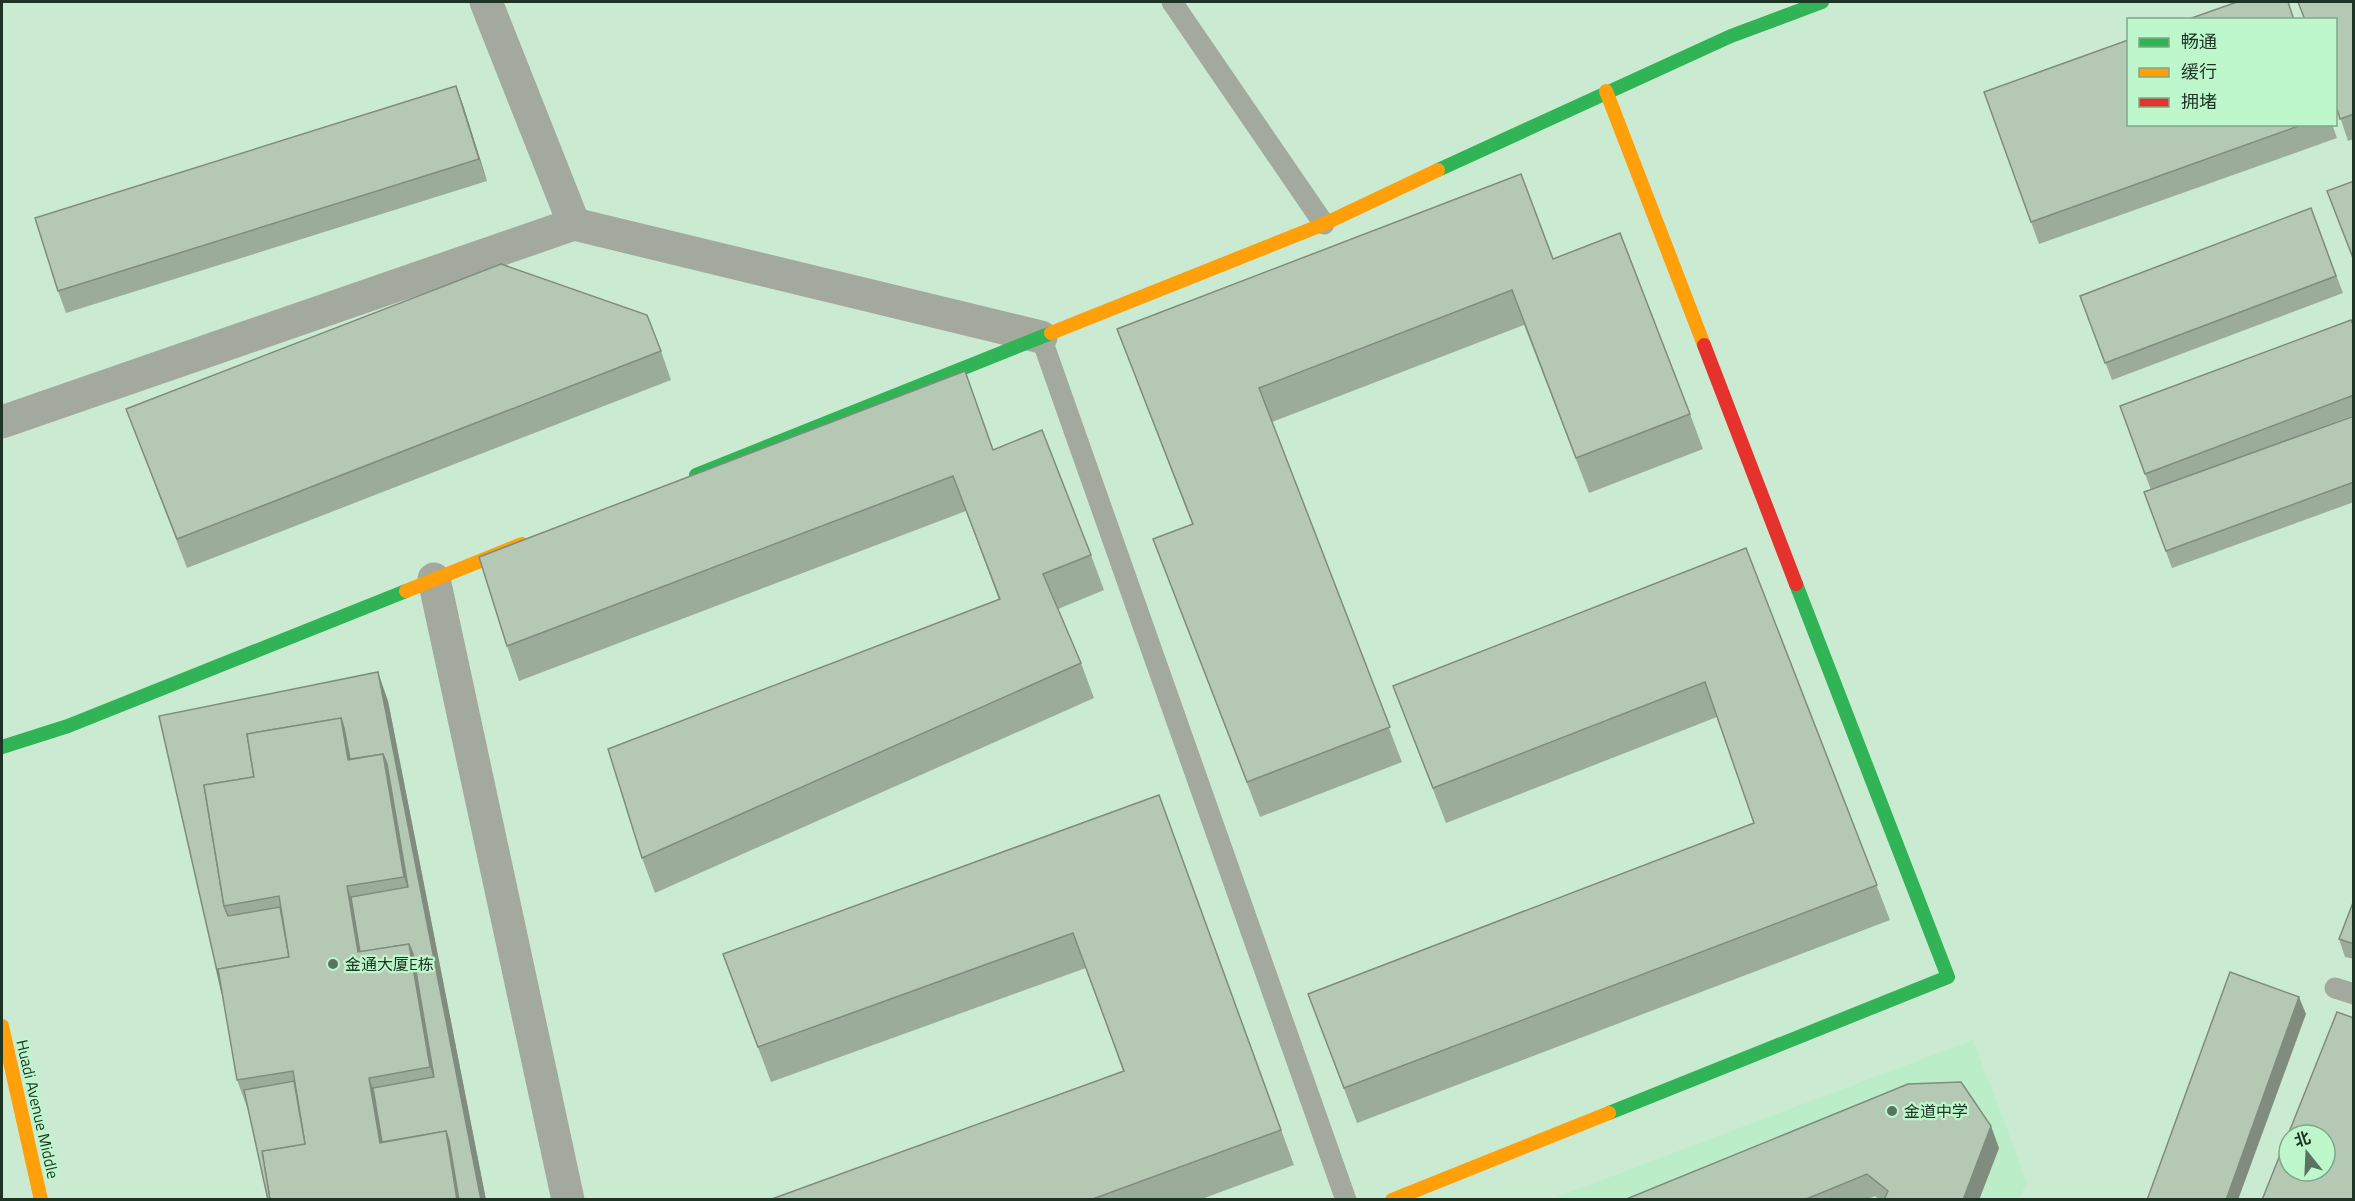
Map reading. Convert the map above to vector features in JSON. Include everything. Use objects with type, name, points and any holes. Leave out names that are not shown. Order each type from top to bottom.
[{"type":"street","points":[[486,2],[574,224]]},
{"type":"street","points":[[677,482],[1324,225],[1606,92],[1731,36],[1822,2]]},
{"type":"street","points":[[1392,1200],[1948,977],[1606,92]]},
{"type":"street","points":[[2,422],[574,224],[1041,337]]},
{"type":"street","points":[[2,747],[68,726],[534,540]]},
{"type":"street","points":[[434,579],[568,1200]]},
{"type":"street","name":"Huadi Avenue Middle","points":[[2,1026],[41,1200]]},
{"type":"lane","points":[[1172,2],[1324,225]]},
{"type":"lane","points":[[1041,337],[1346,1200]]},
{"type":"shaded area","name":"金道中学","points":[[1973,1040],[2027,1182],[2018,1200],[1549,1200]]},
{"type":"building","points":[[2237,2],[2288,2],[2293,18],[2192,18]]},
{"type":"building","points":[[2298,2],[2354,2],[2354,114],[2340,119],[2337,108],[2337,18],[2304,18]]},
{"type":"building","points":[[2127,40],[2127,126],[2298,126],[2031,222],[1984,92]]},
{"type":"building","points":[[456,86],[479,159],[58,291],[35,218]]},
{"type":"building","points":[[1521,174],[1553,259],[1620,233],[1690,414],[1576,458],[1512,290],[1259,388],[1390,727],[1247,782],[1153,539],[1193,524],[1117,329]]},
{"type":"building","points":[[2354,181],[2354,258],[2353,258],[2327,191]]},
{"type":"building","points":[[2311,208],[2336,276],[2105,363],[2080,296]]},
{"type":"building","points":[[501,264],[647,315],[661,351],[177,539],[126,409]]},
{"type":"building","points":[[2351,320],[2354,327],[2354,395],[2145,474],[2120,406]]},
{"type":"building","points":[[965,371],[993,450],[1042,430],[1091,555],[1043,574],[1081,663],[642,858],[608,749],[1000,599],[953,476],[507,646],[479,557]]},
{"type":"building","points":[[2354,416],[2354,482],[2166,551],[2144,492]]},
{"type":"building","points":[[1746,548],[1877,885],[1344,1088],[1308,994],[1754,823],[1705,682],[1433,788],[1393,686]]},
{"type":"building","points":[[378,672],[481,1200],[459,1200],[446,1131],[382,1142],[373,1088],[434,1077],[413,954],[409,944],[360,952],[351,897],[408,887],[387,764],[383,754],[350,759],[341,718],[247,734],[254,777],[204,785],[224,906],[228,916],[280,907],[289,957],[218,969],[222,993],[159,716]]},
{"type":"building","name":"金通大厦E栋","points":[[341,718],[348,760],[383,754],[404,877],[347,886],[358,952],[409,944],[430,1067],[369,1078],[380,1143],[446,1131],[457,1200],[270,1200],[262,1151],[305,1144],[293,1071],[237,1080],[218,969],[289,957],[279,896],[224,906],[204,785],[254,777],[247,734]]},
{"type":"building","points":[[1159,795],[1281,1130],[1090,1200],[769,1200],[1124,1071],[1073,933],[758,1047],[723,954]]},
{"type":"building","points":[[2354,900],[2354,944],[2339,939]]},
{"type":"building","points":[[2230,972],[2299,997],[2226,1200],[2147,1200]]},
{"type":"building","points":[[2337,1012],[2354,1018],[2354,1200],[2262,1200],[2277,1162],[2277,1183],[2337,1183],[2337,1123],[2293,1123]]},
{"type":"building","points":[[294,1081],[305,1144],[262,1151],[270,1200],[268,1200],[244,1090]]},
{"type":"building","name":"金道中学","points":[[1961,1082],[1991,1126],[1963,1200],[1884,1200],[1888,1191],[1867,1174],[1804,1200],[1624,1200],[1908,1084]]},
{"type":"traffic: fast","points":[[1438,170],[1731,36],[1822,2]]},
{"type":"traffic: fast","points":[[696,475],[1051,333]]},
{"type":"traffic: fast","points":[[1609,1113],[1948,977],[1796,584]]},
{"type":"traffic: fast","points":[[2,747],[68,726],[406,591]]},
{"type":"traffic: slow","points":[[1606,91],[1704,345]]},
{"type":"traffic: slow","points":[[1051,333],[1324,224],[1438,170]]},
{"type":"traffic: slow","points":[[406,591],[522,544]]},
{"type":"traffic: slow","points":[[2,1026],[41,1200]]},
{"type":"traffic: slow","points":[[1392,1200],[1609,1113]]},
{"type":"traffic: jam","points":[[1704,345],[1796,584]]},
{"type":"place","name":"金通大厦E栋","points":[[333,964]]},
{"type":"place","name":"金道中学","points":[[1892,1111]]}]
